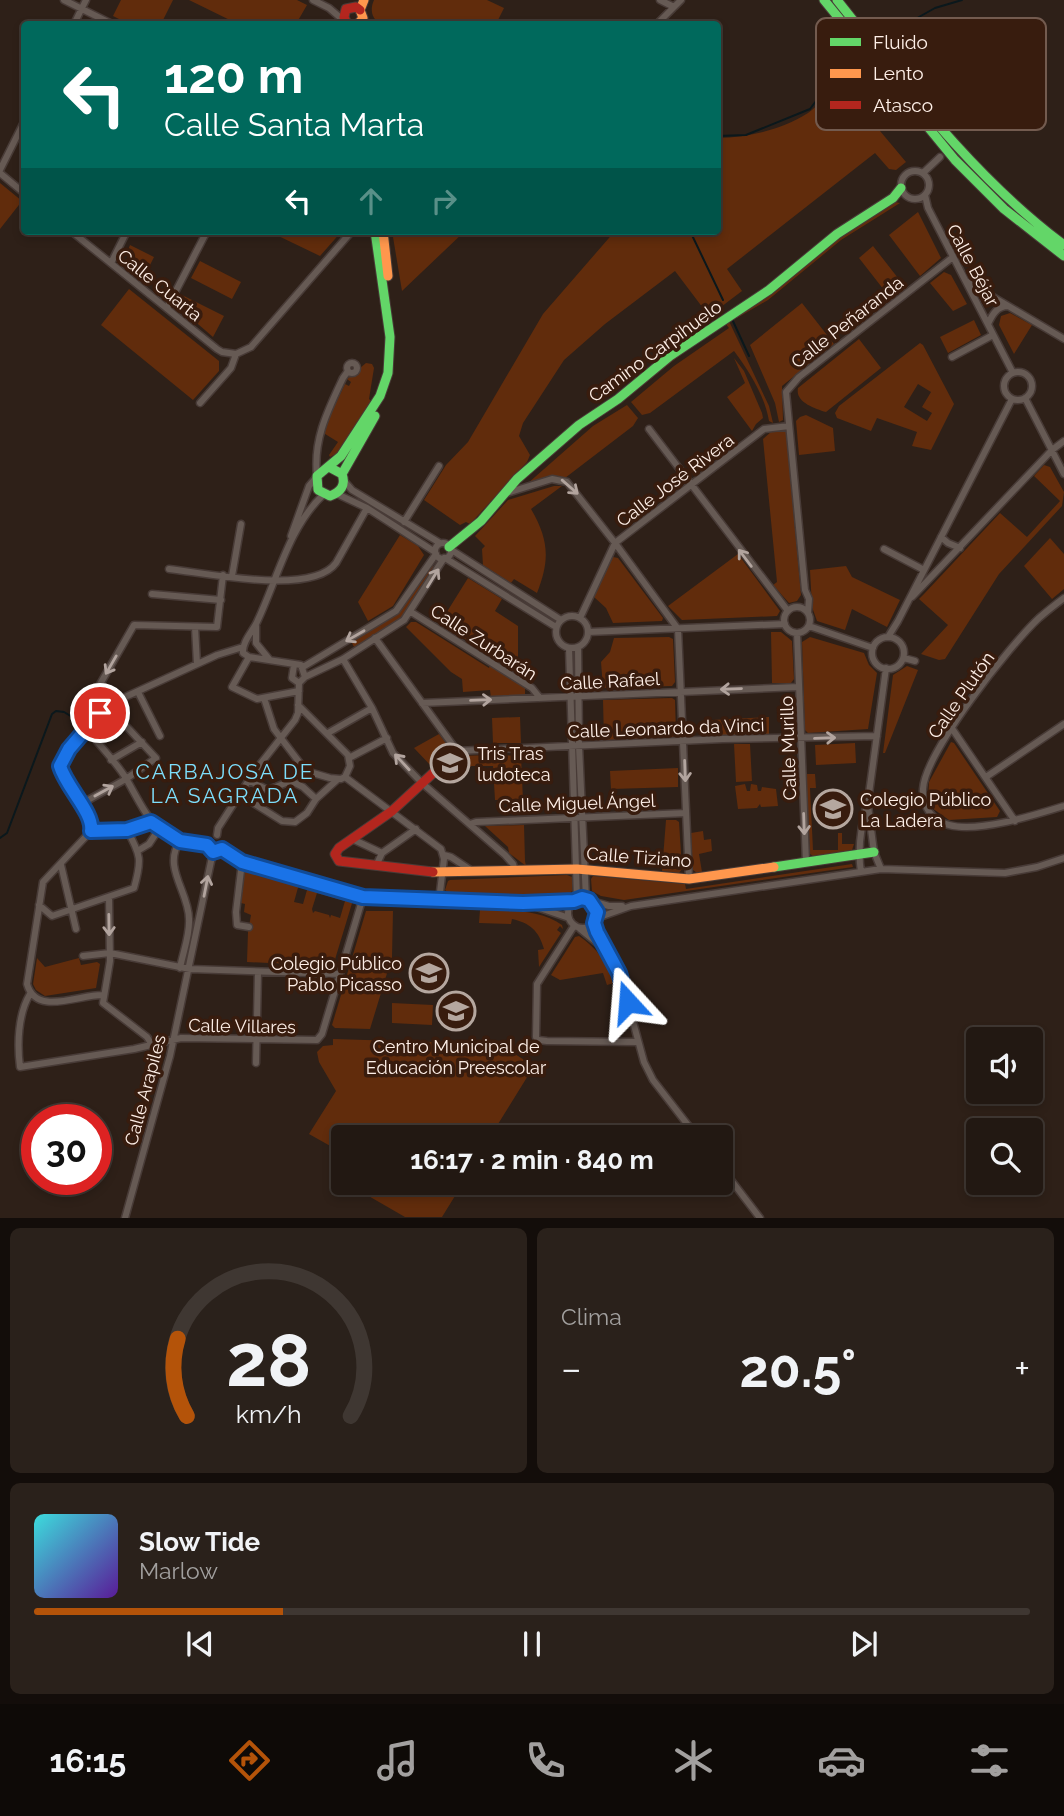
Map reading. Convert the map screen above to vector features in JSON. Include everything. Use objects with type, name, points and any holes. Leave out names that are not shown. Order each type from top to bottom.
[{"type":"main road","points":[[363,19],[364,0]]},
{"type":"main road","points":[[824,0],[839,18]]},
{"type":"main road","points":[[837,0],[852,18]]},
{"type":"main road","points":[[350,5],[363,19]]},
{"type":"main road","points":[[930,130],[1003,209],[1064,256]]},
{"type":"main road","points":[[943,130],[1009,202],[1064,245]]},
{"type":"main road","name":"Camino Carpihuelo","points":[[447,547],[481,521],[517,479],[579,425],[618,399],[670,356],[769,290],[836,234],[904,192]]},
{"type":"main road","points":[[375,235],[387,297],[393,335],[397,363],[392,384],[343,478],[342,489],[337,494],[323,495],[318,490],[316,476],[341,456],[386,384],[393,335]]},
{"type":"main road","points":[[383,235],[387,297]]},
{"type":"main road","points":[[327,468],[343,478]]},
{"type":"main road","points":[[352,839],[392,811],[457,751]]},
{"type":"main road","name":"Calle Tiziano","points":[[352,839],[335,854],[339,861],[442,873],[581,869],[689,879],[874,852]]},
{"type":"street","points":[[64,0],[106,21]]},
{"type":"street","points":[[76,21],[86,0]]},
{"type":"street","points":[[313,0],[329,8],[344,21]]},
{"type":"street","points":[[660,0],[674,7]]},
{"type":"street","points":[[660,21],[681,0]]},
{"type":"street","points":[[329,8],[350,5]]},
{"type":"street","points":[[21,128],[0,172],[21,190]]},
{"type":"street","points":[[923,173],[929,184],[925,195],[918,199],[904,192],[902,178],[909,172],[923,173],[940,157]]},
{"type":"street","name":"Calle Béjar","points":[[925,195],[928,208],[1013,373]]},
{"type":"street","name":"Calle Béjar","points":[[918,199],[928,208]]},
{"type":"street","name":"Calle Cuarta","points":[[76,235],[222,352],[236,354]]},
{"type":"street","points":[[111,263],[125,235]]},
{"type":"street","points":[[167,308],[205,235]]},
{"type":"street","points":[[200,403],[231,368],[236,354],[251,347],[349,235]]},
{"type":"street","name":"Calle Peñaranda","points":[[808,612],[786,392],[953,257]]},
{"type":"street","points":[[965,280],[1064,339]]},
{"type":"street","points":[[988,324],[995,311],[1002,306],[1008,306]]},
{"type":"street","points":[[952,357],[993,335]]},
{"type":"street","points":[[285,555],[306,493],[316,476],[316,455],[321,427],[348,371]]},
{"type":"street","points":[[1022,372],[1031,380],[1031,392],[1025,398],[1012,398],[1006,392],[1004,386],[1013,373],[1022,372]]},
{"type":"street","points":[[904,658],[893,668],[886,668],[875,661],[873,648],[879,640],[888,636],[898,621],[1012,398]]},
{"type":"street","points":[[1025,398],[1064,474]]},
{"type":"street","name":"Calle José Rivera","points":[[580,618],[615,542],[764,429],[789,426]]},
{"type":"street","points":[[649,429],[788,611]]},
{"type":"street","points":[[908,601],[1052,450],[1064,441]]},
{"type":"street","points":[[316,455],[327,468]]},
{"type":"street","points":[[404,522],[439,466]]},
{"type":"street","points":[[343,478],[352,490],[561,620]]},
{"type":"street","points":[[507,493],[552,479],[567,482],[615,542],[678,629],[689,879]]},
{"type":"street","points":[[337,494],[367,508],[556,628]]},
{"type":"street","points":[[299,687],[257,699],[232,687],[285,555],[310,506],[323,495]]},
{"type":"street","points":[[169,569],[273,581],[297,580],[329,571],[367,508]]},
{"type":"street","points":[[232,576],[241,524]]},
{"type":"street","points":[[942,537],[960,548]]},
{"type":"street","points":[[303,667],[396,611],[435,553],[447,547]]},
{"type":"street","points":[[217,835],[218,828],[248,780],[295,720],[299,687],[305,677],[343,659],[404,620],[444,558],[449,555],[447,547]]},
{"type":"street","points":[[884,549],[924,570]]},
{"type":"street","points":[[112,703],[99,686],[134,625],[217,627],[223,575]]},
{"type":"street","name":"Calle Peñaranda","points":[[798,607],[805,590]]},
{"type":"street","points":[[152,594],[221,600]]},
{"type":"street","name":"Calle Plutón","points":[[1064,598],[1018,640],[951,727],[925,777],[923,788],[925,806],[936,819],[961,827],[1015,821],[1064,806]]},
{"type":"street","points":[[785,624],[792,632],[797,633],[809,626],[811,619],[808,612],[798,607],[788,611]]},
{"type":"street","points":[[785,624],[788,611]]},
{"type":"street","name":"Calle Zurbarán","points":[[411,612],[532,688],[540,698]]},
{"type":"street","points":[[572,616],[580,618],[587,626],[588,632],[583,644],[569,648],[558,641],[556,628],[561,620],[572,616]]},
{"type":"street","points":[[897,639],[898,621]]},
{"type":"street","points":[[103,995],[46,1002],[30,994],[27,984],[43,882],[91,831],[90,818],[68,787],[60,766],[86,727],[112,703],[197,664],[229,653],[258,652],[256,623]]},
{"type":"street","points":[[588,632],[785,624]]},
{"type":"street","points":[[195,626],[197,664]]},
{"type":"street","points":[[809,626],[873,648]]},
{"type":"street","name":"Calle Murillo","points":[[797,633],[806,862]]},
{"type":"street","points":[[888,636],[902,644],[904,658]]},
{"type":"street","points":[[375,638],[457,751]]},
{"type":"street","points":[[247,651],[257,646]]},
{"type":"street","points":[[257,646],[271,660]]},
{"type":"street","points":[[574,696],[578,647]]},
{"type":"street","points":[[569,648],[583,817],[581,869],[569,918]]},
{"type":"street","points":[[247,651],[303,667]]},
{"type":"street","points":[[904,658],[915,661]]},
{"type":"street","points":[[343,659],[372,708],[393,753],[422,783],[513,864],[515,872]]},
{"type":"street","points":[[294,665],[292,678],[299,687]]},
{"type":"street","points":[[303,667],[305,677]]},
{"type":"street","points":[[861,872],[858,854],[862,821],[868,801],[886,668]]},
{"type":"street","name":"Calle Rafael","points":[[422,703],[799,687]]},
{"type":"street","points":[[138,692],[160,736]]},
{"type":"street","points":[[264,698],[274,729],[306,771],[341,778],[434,842],[444,855],[475,873]]},
{"type":"street","points":[[239,794],[282,821],[296,822],[341,778],[349,766],[349,758],[328,733],[298,705]]},
{"type":"street","points":[[328,733],[372,708]]},
{"type":"street","points":[[986,777],[1064,724]]},
{"type":"street","points":[[81,804],[126,779],[156,758],[125,726],[112,727],[93,737]]},
{"type":"street","points":[[86,727],[126,779],[151,822],[178,839],[207,845],[213,852],[222,849]]},
{"type":"street","points":[[951,727],[1015,821]]},
{"type":"street","name":"Calle Leonardo da Vinci","points":[[457,751],[877,736]]},
{"type":"street","points":[[349,758],[387,738]]},
{"type":"street","points":[[111,760],[142,742]]},
{"type":"street","points":[[576,746],[574,817],[581,869],[589,900],[597,912],[596,920],[604,948],[623,985],[637,1042],[653,1080],[688,1125]]},
{"type":"street","points":[[248,780],[262,788],[272,789],[292,780],[317,799]]},
{"type":"street","points":[[868,801],[874,852],[881,869]]},
{"type":"street","name":"Calle Miguel Ángel","points":[[470,824],[476,821],[686,813]]},
{"type":"street","points":[[91,831],[127,830],[151,822]]},
{"type":"street","points":[[139,853],[159,829]]},
{"type":"street","points":[[376,866],[382,853],[416,829]]},
{"type":"street","points":[[39,905],[52,916],[134,888],[139,853],[127,830]]},
{"type":"street","points":[[207,845],[209,838],[217,835]]},
{"type":"street","points":[[217,835],[223,840],[222,849]]},
{"type":"street","points":[[178,839],[174,851],[174,869],[190,918],[180,968]]},
{"type":"street","points":[[352,839],[382,853]]},
{"type":"street","points":[[222,849],[242,862],[363,897],[523,903],[589,900],[609,906],[631,906],[881,869],[1005,873],[1064,858]]},
{"type":"street","name":"Calle Arapiles","points":[[125,1217],[170,1056],[213,852]]},
{"type":"street","points":[[439,900],[444,855]]},
{"type":"street","points":[[242,862],[236,915],[237,925],[248,927]]},
{"type":"street","points":[[61,865],[76,929]]},
{"type":"street","points":[[83,956],[110,953],[190,969],[340,974],[363,897]]},
{"type":"street","points":[[108,898],[110,961],[103,1003],[140,1036],[148,1037],[152,1045],[170,1056]]},
{"type":"street","points":[[523,903],[569,918],[604,948]]},
{"type":"street","points":[[576,926],[584,928],[596,920],[631,906]]},
{"type":"street","points":[[190,918],[200,920]]},
{"type":"street","points":[[576,926],[537,984],[535,1032],[538,1040],[637,1042]]},
{"type":"street","points":[[256,1063],[258,972]]},
{"type":"street","name":"Calle Villares","points":[[30,994],[24,1005],[18,1053],[20,1067],[134,1049],[173,1039],[314,1041],[322,1034],[340,974]]},
{"type":"street","points":[[134,1049],[140,1036]]},
{"type":"street","points":[[733,1182],[761,1217]]},
{"type":"shaded area","points":[[121,0],[173,0],[162,21],[123,21],[113,16]]},
{"type":"shaded area","points":[[189,0],[297,0],[307,5],[298,21],[232,21]]},
{"type":"shaded area","points":[[374,0],[487,0],[504,8],[498,21],[377,21],[372,7]]},
{"type":"shaded area","points":[[816,106],[816,130],[879,130],[906,162],[896,170],[889,169],[875,153],[727,269],[742,291],[709,316],[675,271],[605,324],[564,360],[523,423],[519,436],[530,455],[527,462],[470,524],[466,522],[460,525],[424,500],[446,465],[468,442],[543,314],[612,235],[721,235],[721,138],[776,128]]},
{"type":"shaded area","points":[[0,183],[21,202],[0,229]]},
{"type":"shaded area","points":[[895,202],[900,203],[841,240],[768,300],[737,318],[735,315],[838,236]]},
{"type":"shaded area","points":[[918,212],[941,258],[920,276],[889,235]]},
{"type":"shaded area","points":[[276,235],[338,235],[320,256]]},
{"type":"shaded area","points":[[393,235],[461,235],[402,291]]},
{"type":"shaded area","points":[[130,245],[154,257],[143,279],[129,264],[127,256]]},
{"type":"shaded area","points":[[873,246],[905,287],[891,299],[859,258]]},
{"type":"shaded area","points":[[200,261],[241,282],[232,299],[191,278]]},
{"type":"shaded area","points":[[944,272],[951,275],[967,304],[953,311],[930,283]]},
{"type":"shaded area","points":[[129,289],[219,361],[219,371],[193,400],[101,325]]},
{"type":"shaded area","points":[[182,295],[224,316],[213,337],[184,312]]},
{"type":"shaded area","points":[[802,303],[834,344],[782,386],[783,420],[779,422],[775,403],[750,345]]},
{"type":"shaded area","points":[[1010,313],[1032,325],[1014,354],[999,325],[1001,316]]},
{"type":"shaded area","points":[[728,319],[769,406],[773,423],[769,421],[756,384],[734,351],[650,413],[642,415],[631,402],[674,366],[729,328],[725,323],[626,399],[581,429],[514,487],[581,427]]},
{"type":"shaded area","points":[[974,320],[981,335],[948,353],[940,337]]},
{"type":"shaded area","points":[[859,339],[881,368],[826,412],[802,401],[798,388]]},
{"type":"shaded area","points":[[920,343],[954,404],[931,450],[912,446],[917,432],[877,418],[871,431],[837,418],[835,413],[839,406]],"holes":[[[918,384],[931,392],[922,407],[932,413],[927,421],[904,407]]]},
{"type":"shaded area","points":[[734,358],[744,371],[762,413],[763,418],[752,431],[727,397],[745,383]]},
{"type":"shaded area","points":[[366,363],[372,364],[374,368],[369,399],[371,401],[338,453],[330,457],[338,442],[322,432],[345,384],[349,386],[351,382],[347,379]]},
{"type":"shaded area","points":[[627,405],[638,418],[633,426],[565,478],[552,477],[527,484],[593,426]]},
{"type":"shaded area","points":[[806,415],[833,428],[835,451],[799,455],[796,421]]},
{"type":"shaded area","points":[[786,430],[801,595],[797,601],[789,603],[773,585],[777,582],[763,439],[772,431]]},
{"type":"shaded area","points":[[1044,465],[1050,467],[1064,492],[1062,506],[999,574],[945,659],[939,660],[921,654],[948,625],[919,599],[1000,513],[1027,537],[1060,501],[1034,476]]},
{"type":"shaded area","points":[[562,486],[531,509],[546,550],[544,570],[537,593],[514,579],[511,583],[483,565],[482,549],[485,546],[475,536],[508,500]]},
{"type":"shaded area","points":[[400,535],[418,546],[424,555],[393,606],[368,621],[358,602]]},
{"type":"shaded area","points":[[1050,538],[1064,554],[1064,589],[1052,599],[1024,566]]},
{"type":"shaded area","points":[[738,554],[780,611],[777,616],[682,620],[668,606]]},
{"type":"shaded area","points":[[613,557],[618,558],[663,618],[662,621],[613,623],[606,608],[594,597]]},
{"type":"shaded area","points":[[430,565],[436,568],[402,618],[354,647],[351,641],[398,612]]},
{"type":"shaded area","points":[[846,566],[852,577],[900,600],[887,627],[852,609],[845,630],[817,621],[812,607],[810,570]]},
{"type":"shaded area","points":[[468,578],[502,599],[495,611],[518,626],[518,670],[489,650],[485,652],[440,623]]},
{"type":"shaded area","points":[[411,622],[416,622],[489,668],[490,665],[525,688],[525,695],[491,698],[490,690],[463,692],[462,679],[451,672],[406,627]]},
{"type":"shaded area","points":[[771,632],[781,632],[792,641],[794,679],[791,683],[772,683]]},
{"type":"shaded area","points":[[810,637],[864,653],[869,665],[877,673],[868,729],[808,733],[805,730],[802,642]]},
{"type":"shaded area","points":[[614,638],[673,639],[675,682],[672,686],[603,688],[601,662],[610,652]]},
{"type":"shaded area","points":[[907,666],[918,670],[883,753],[893,675]]},
{"type":"shaded area","points":[[603,700],[675,700],[676,733],[673,737],[604,740]]},
{"type":"shaded area","points":[[520,717],[521,743],[493,743],[492,718]]},
{"type":"shaded area","points":[[769,717],[769,734],[712,736],[712,720]]},
{"type":"shaded area","points":[[439,734],[448,746],[448,752],[432,767],[414,748]]},
{"type":"shaded area","points":[[951,742],[1000,811],[997,817],[949,820],[932,808],[928,801],[929,782]]},
{"type":"shaded area","points":[[855,743],[856,763],[816,765],[815,745]]},
{"type":"shaded area","points":[[734,744],[750,744],[752,781],[736,782]]},
{"type":"shaded area","points":[[456,756],[521,756],[523,800],[495,800],[493,766],[471,766],[464,773],[451,760]]},
{"type":"shaded area","points":[[678,768],[678,787],[611,789],[610,771]]},
{"type":"shaded area","points":[[806,774],[815,774],[816,788],[810,788],[813,850],[838,850],[838,833],[842,833],[842,844],[854,844],[852,850],[813,856],[810,854]]},
{"type":"shaded area","points":[[745,784],[747,791],[750,791],[751,784],[757,785],[758,791],[761,791],[762,787],[776,789],[778,806],[761,807],[760,804],[757,808],[738,809],[735,786]]},
{"type":"shaded area","points":[[666,820],[679,822],[682,869],[679,873],[662,871]]},
{"type":"shaded area","points":[[524,825],[526,866],[509,853],[508,847],[485,826]]},
{"type":"shaded area","points":[[703,831],[704,840],[711,839],[712,851],[699,854],[702,872],[697,873],[693,870],[691,833]]},
{"type":"shaded area","points":[[852,864],[853,867],[624,900],[601,896],[592,891],[591,879],[593,876],[685,884],[686,889]]},
{"type":"shaded area","points":[[245,870],[299,884],[294,902],[303,904],[307,890],[313,889],[353,900],[333,966],[247,962],[251,915],[244,912],[245,904],[241,903]],"holes":[[[317,893],[345,901],[340,918],[331,915],[330,918],[329,915],[315,911],[313,913]]]},
{"type":"shaded area","points":[[567,875],[572,877],[572,891],[569,895],[524,897],[450,894],[445,890],[450,880]]},
{"type":"shaded area","points":[[480,910],[533,913],[553,920],[562,925],[563,929],[560,926],[557,930],[561,933],[539,967],[538,950],[544,949],[533,929],[512,919],[511,924],[479,923]]},
{"type":"shaded area","points":[[366,911],[393,911],[392,957],[370,1029],[335,1028],[332,1025]]},
{"type":"shaded area","points":[[579,936],[601,956],[614,983],[607,985],[603,973],[560,980],[551,975],[575,937]]},
{"type":"shaded area","points":[[37,958],[45,967],[79,958],[81,965],[97,962],[100,964],[96,988],[45,996],[36,990],[33,984]]},
{"type":"shaded area","points":[[392,1003],[433,1005],[432,1025],[392,1023]]},
{"type":"shaded area","points":[[333,1039],[499,1044],[534,1066],[497,1125],[331,1125],[331,1146],[309,1134],[336,1091],[319,1062],[317,1052],[323,1046],[333,1045]]},
{"type":"shaded area","points":[[367,1195],[456,1195],[442,1217],[405,1217]]},
{"type":"waterway","points":[[917,18],[935,8],[962,0]]},
{"type":"waterway","points":[[721,136],[746,135],[810,109],[816,101]]},
{"type":"waterway","points":[[692,235],[723,300]]},
{"type":"waterway","points":[[732,319],[749,356]]},
{"type":"waterway","points":[[0,838],[7,833],[52,714],[56,711],[64,712],[82,723]]},
{"type":"traffic: fast","points":[[824,0],[839,18]]},
{"type":"traffic: fast","points":[[837,0],[852,18]]},
{"type":"traffic: fast","points":[[930,130],[955,160],[1004,209],[1064,256]]},
{"type":"traffic: fast","points":[[943,130],[1000,190],[1064,245]]},
{"type":"traffic: fast","points":[[449,547],[481,521],[517,479],[579,425],[618,399],[670,356],[769,290],[837,234],[893,198],[901,188]]},
{"type":"traffic: fast","points":[[329,467],[342,474],[343,482],[340,490],[330,496],[318,490],[317,476],[341,456],[380,396],[388,373],[390,337],[376,235]]},
{"type":"traffic: fast","points":[[342,474],[375,416]]},
{"type":"traffic: fast","points":[[774,867],[874,852]]},
{"type":"traffic: slow","points":[[360,21],[363,18],[360,10],[364,0]]},
{"type":"traffic: slow","points":[[383,235],[388,276]]},
{"type":"traffic: slow","points":[[433,872],[577,869],[689,879],[774,867]]},
{"type":"traffic: jam","points":[[346,21],[346,9],[356,7],[360,10]]},
{"type":"traffic: jam","points":[[433,872],[339,861],[335,854],[339,848],[392,811],[457,751]]},
{"type":"place","name":"Tris Tras ludoteca","points":[[450,763]]},
{"type":"place","name":"Colegio Público La Ladera","points":[[833,809]]},
{"type":"place","name":"Colegio Público Pablo Picasso","points":[[429,973]]},
{"type":"place","name":"Centro Municipal de Educación Preescolar","points":[[456,1011]]},
{"type":"district","name":"CARBAJOSA DE LA SAGRADA","points":[[225,783]]},
{"type":"route","points":[[100,713],[69,749],[60,766],[68,787],[90,818],[91,831],[127,830],[151,822],[180,841],[207,845],[213,852],[222,849],[242,862],[363,897],[523,903],[574,901],[582,898],[589,900],[596,906],[597,918],[594,923],[597,932],[619,973],[628,1002]]}]
